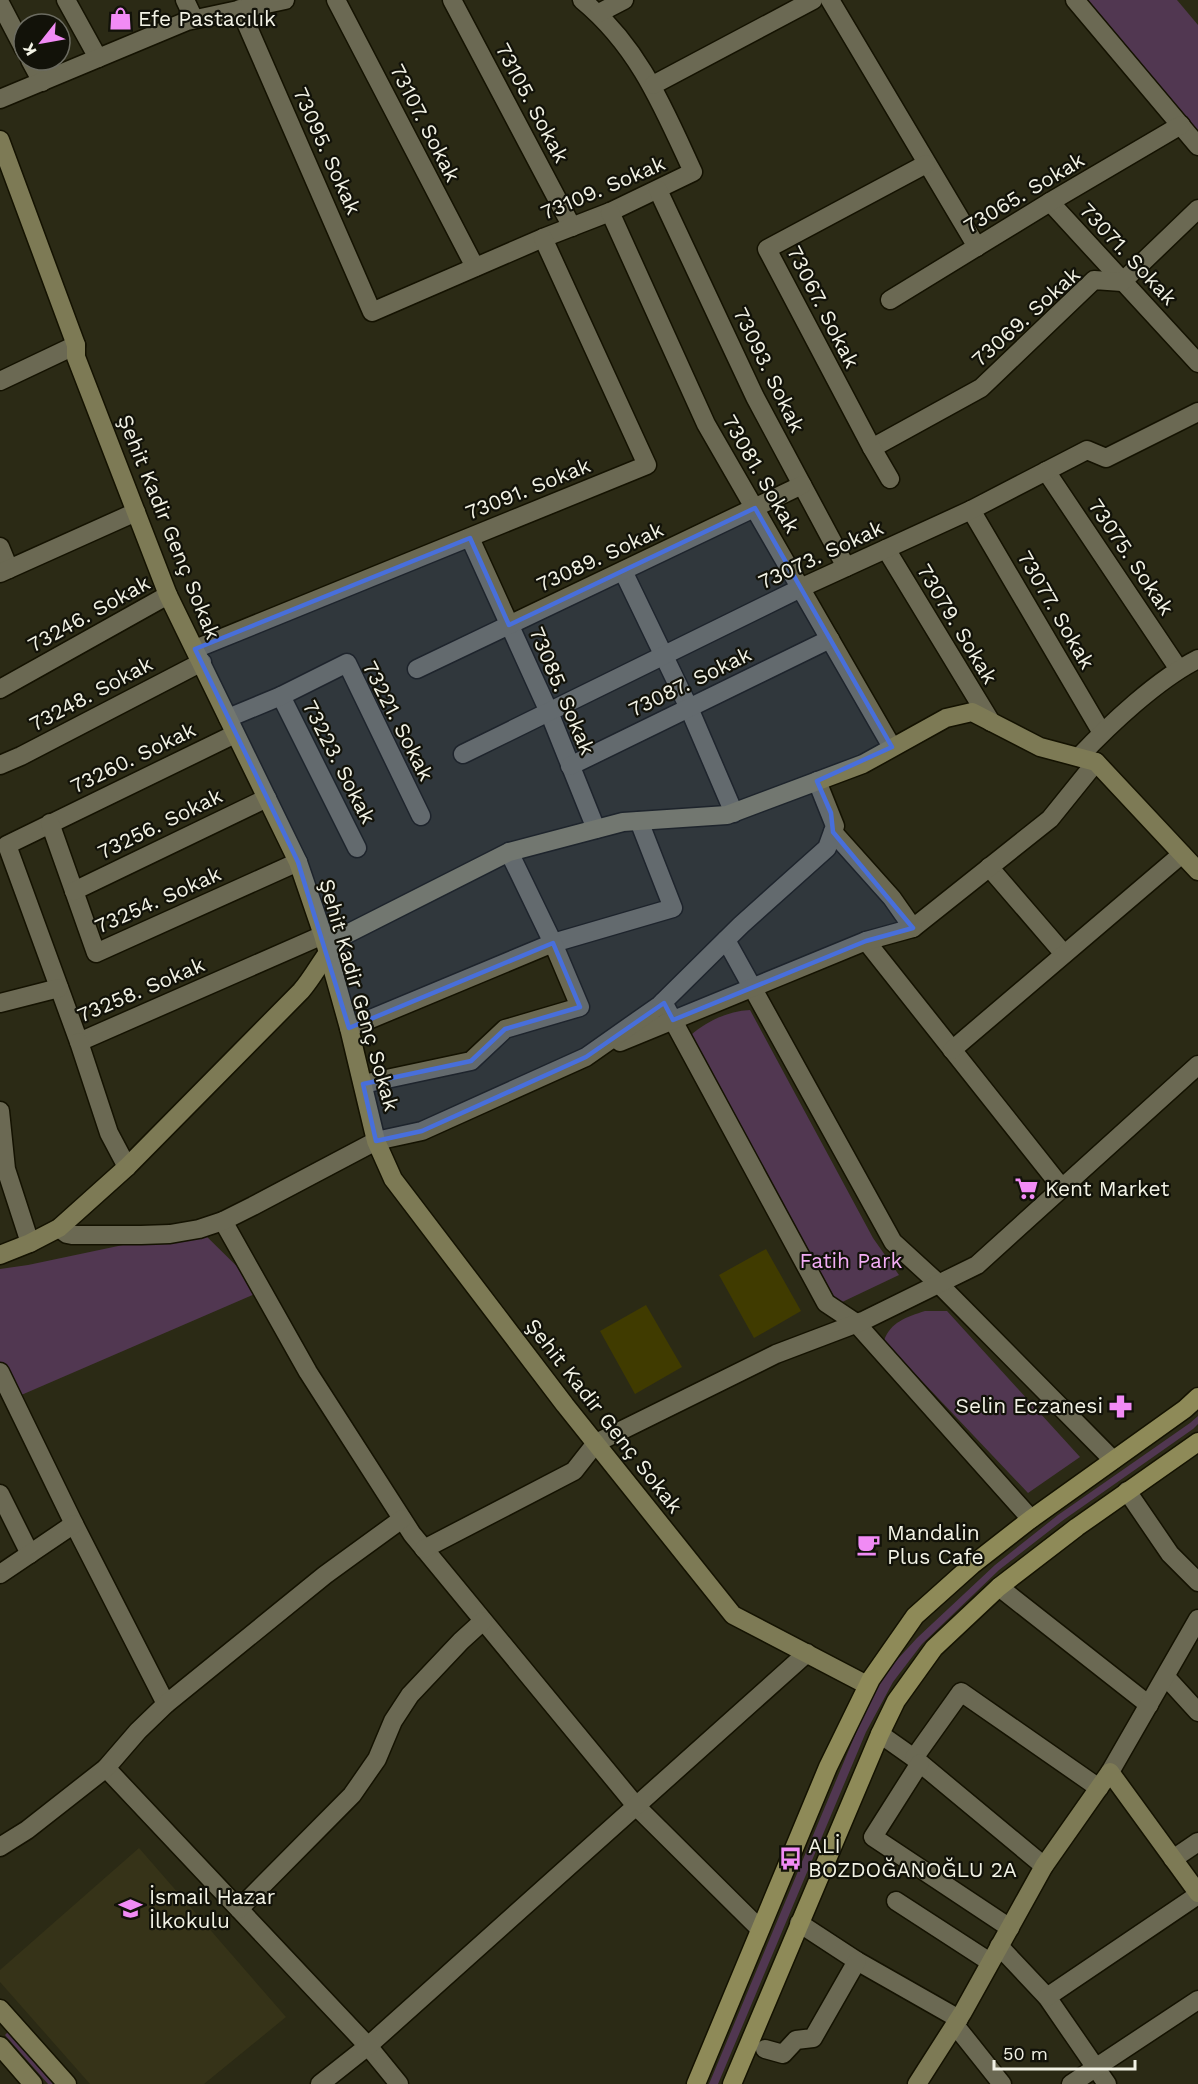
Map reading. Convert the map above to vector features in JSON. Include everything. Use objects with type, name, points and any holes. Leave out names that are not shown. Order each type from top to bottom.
[{"type":"main road","points":[[696,2084],[828,1767],[867,1685],[915,1616],[972,1565],[1031,1519],[1185,1409],[1198,1396]]},
{"type":"main road","points":[[732,2084],[880,1734],[897,1701],[934,1648],[999,1587],[1077,1527],[1198,1442]]},
{"type":"street","points":[[66,0],[98,58]]},
{"type":"street","points":[[184,0],[194,19]]},
{"type":"street","points":[[0,99],[194,19],[285,0]]},
{"type":"street","name":"73107. Sokak","points":[[336,0],[475,267]]},
{"type":"street","name":"73105. Sokak","points":[[452,0],[572,227]]},
{"type":"street","name":"73109. Sokak","points":[[372,312],[543,238],[610,212],[693,172],[643,70],[599,14],[582,0]]},
{"type":"street","points":[[599,14],[624,0]]},
{"type":"street","points":[[652,85],[813,0]]},
{"type":"street","points":[[830,0],[977,247]]},
{"type":"street","points":[[1074,0],[1198,146]]},
{"type":"street","points":[[0,3],[12,26]]},
{"type":"street","name":"73095. Sokak","points":[[240,9],[372,312]]},
{"type":"street","points":[[37,72],[42,82]]},
{"type":"street","name":"73065. Sokak","points":[[890,300],[1181,125]]},
{"type":"street","name":"Şehit Kadir Genç Sokak","points":[[0,140],[76,345],[76,357],[168,595],[298,862],[326,943],[376,1141],[393,1179],[596,1443],[733,1615],[867,1685]]},
{"type":"street","name":"73067. Sokak","points":[[890,479],[767,249],[926,164]]},
{"type":"street","name":"73093. Sokak","points":[[658,190],[755,397],[846,567]]},
{"type":"street","name":"73071. Sokak","points":[[1050,202],[1198,363]]},
{"type":"street","points":[[1122,282],[1198,209]]},
{"type":"street","name":"73081. Sokak","points":[[610,212],[706,424],[892,747]]},
{"type":"street","name":"73091. Sokak","points":[[198,656],[470,538],[647,465],[543,238]]},
{"type":"street","name":"73069. Sokak","points":[[872,448],[981,388],[1094,280],[1122,282]]},
{"type":"street","points":[[0,381],[76,345]]},
{"type":"street","name":"73073. Sokak","points":[[463,754],[801,588],[971,510],[1087,450],[1106,458],[1198,412]]},
{"type":"street","name":"73075. Sokak","points":[[1046,471],[1178,668]]},
{"type":"street","name":"73089. Sokak","points":[[417,669],[802,485]]},
{"type":"street","name":"73077. Sokak","points":[[971,510],[1102,733]]},
{"type":"street","points":[[0,547],[5,571],[136,512]]},
{"type":"street","name":"73085. Sokak","points":[[470,538],[549,712],[596,829]]},
{"type":"street","name":"73079. Sokak","points":[[885,549],[991,722]]},
{"type":"street","points":[[623,571],[689,708],[734,813]]},
{"type":"street","name":"73246. Sokak","points":[[0,689],[168,595]]},
{"type":"street","name":"73087. Sokak","points":[[570,766],[830,639]]},
{"type":"street","name":"73248. Sokak","points":[[0,765],[21,756],[198,656]]},
{"type":"street","points":[[59,1228],[72,1235],[170,1234],[199,1229],[223,1221],[376,1141],[422,1131],[589,1055],[673,1020],[866,942],[912,928],[1050,819],[1102,733],[1178,668],[1198,659]]},
{"type":"street","name":"73221. Sokak","points":[[231,726],[281,696],[347,663],[421,816]]},
{"type":"street","name":"73223. Sokak","points":[[281,696],[357,848]]},
{"type":"street","points":[[0,1255],[59,1228],[127,1167],[301,991],[320,966],[326,943],[509,852],[623,822],[734,813],[863,764],[946,718],[972,712],[1040,747],[1087,759],[1198,871]]},
{"type":"street","name":"73260. Sokak","points":[[50,823],[231,726]]},
{"type":"street","points":[[589,1055],[663,1002],[726,940],[827,848],[835,826],[818,781]]},
{"type":"street","name":"73256. Sokak","points":[[74,891],[267,798]]},
{"type":"street","points":[[349,1028],[554,943],[674,908],[639,821]]},
{"type":"street","name":"73254. Sokak","points":[[50,823],[96,953],[298,862]]},
{"type":"street","name":"73258. Sokak","points":[[50,823],[8,845],[79,1042],[326,943]]},
{"type":"street","points":[[833,832],[892,898],[912,928]]},
{"type":"street","points":[[363,1084],[471,1061],[505,1029],[580,1007],[554,943],[509,852]]},
{"type":"street","points":[[952,1050],[1182,854]]},
{"type":"street","points":[[989,867],[1064,954]]},
{"type":"street","points":[[726,940],[893,1242],[939,1284],[1113,1460]]},
{"type":"street","points":[[866,942],[1062,1188]]},
{"type":"street","points":[[0,1003],[59,988]]},
{"type":"street","points":[[663,1002],[826,1303],[856,1323],[1031,1519]]},
{"type":"street","points":[[79,1042],[109,1133],[127,1167]]},
{"type":"street","points":[[424,1549],[574,1471],[596,1443],[776,1354],[856,1323],[977,1265],[1198,1065]]},
{"type":"street","points":[[0,1112],[6,1169],[30,1243]]},
{"type":"street","points":[[223,1221],[308,1372],[402,1519],[424,1549],[637,1807],[760,1929]]},
{"type":"street","points":[[0,1372],[166,1704]]},
{"type":"street","points":[[1127,1491],[1170,1554],[1198,1582]]},
{"type":"street","points":[[0,1494],[30,1554]]},
{"type":"street","points":[[0,1847],[27,1830],[106,1768],[138,1731],[166,1704],[325,1575],[402,1519]]},
{"type":"street","points":[[0,1574],[74,1524]]},
{"type":"street","points":[[999,1587],[1149,1705]]},
{"type":"street","points":[[917,2084],[957,2022],[1044,1866],[1110,1772],[1198,1619]]},
{"type":"street","points":[[239,1909],[352,1795],[376,1759],[393,1721],[410,1695],[483,1621]]},
{"type":"street","points":[[320,2084],[368,2046],[807,1653]]},
{"type":"street","points":[[1166,1677],[1198,1712]]},
{"type":"street","points":[[1010,1928],[873,1837],[917,1760],[961,1692],[1099,1788]]},
{"type":"street","points":[[880,1734],[917,1760],[1044,1866]]},
{"type":"street","points":[[106,1768],[368,2046],[399,2084]]},
{"type":"street","points":[[1047,1997],[1198,1894],[1110,1772]]},
{"type":"street","points":[[1173,1859],[1198,1842]]},
{"type":"street","points":[[896,1901],[995,1954],[1047,1997],[1107,2084]]},
{"type":"street","points":[[799,1923],[957,2022],[1002,2084]]},
{"type":"street","points":[[765,2049],[783,2055],[796,2040],[813,2038],[857,1961]]},
{"type":"street","points":[[1071,2084],[1198,2000]]},
{"type":"street","points":[[1,2012],[67,2084]]},
{"type":"street","points":[[0,2046],[33,2084]]},
{"type":"highlighted area","points":[[755,508],[892,747],[817,781],[831,813],[833,832],[913,928],[866,941],[673,1020],[664,1003],[586,1057],[422,1131],[376,1141],[363,1084],[471,1061],[505,1029],[580,1007],[553,943],[349,1028],[298,862],[195,649],[470,538],[509,625]]},
{"type":"shaded area","name":"İsmail Hazar İlkokulu","points":[[139,1848],[286,2017],[204,2084],[90,2084],[0,1982],[0,1970]]},
{"type":"green space","points":[[1066,0],[1177,0],[1198,25],[1198,156],[1134,84]]},
{"type":"green space","name":"Fatih Park","points":[[750,1010],[873,1238],[899,1275],[838,1304],[691,1035],[718,1018],[734,1012]]},
{"type":"green space","points":[[199,1229],[262,1291],[12,1399],[0,1372],[0,1269]]},
{"type":"green space","name":"Fatih Park","points":[[925,1311],[947,1311],[1080,1457],[1028,1493],[884,1341],[890,1329],[895,1325]]},
{"type":"green space","points":[[1198,1416],[1198,1424],[1193,1429],[1062,1521],[999,1570],[922,1644],[893,1682],[866,1732],[718,2084],[709,2084],[858,1728],[884,1674],[917,1638],[995,1565],[1058,1515]]},
{"type":"green space","points":[[8,2032],[53,2084],[48,2084],[5,2035]]},
{"type":"building","points":[[766,1249],[801,1311],[754,1338],[719,1275]]},
{"type":"building","points":[[646,1305],[682,1367],[635,1394],[600,1331]]},
{"type":"place","name":"Efe Pastacılık","points":[[120,19]]},
{"type":"place","name":"Kent Market","points":[[1027,1189]]},
{"type":"place","name":"Selin Eczanesi","points":[[1121,1406]]},
{"type":"place","name":"Mandalin Plus Cafe","points":[[869,1545]]},
{"type":"place","name":"ALİ BOZDOĞANOĞLU 2A","points":[[790,1858]]},
{"type":"place","name":"İsmail Hazar İlkokulu","points":[[131,1909]]}]
